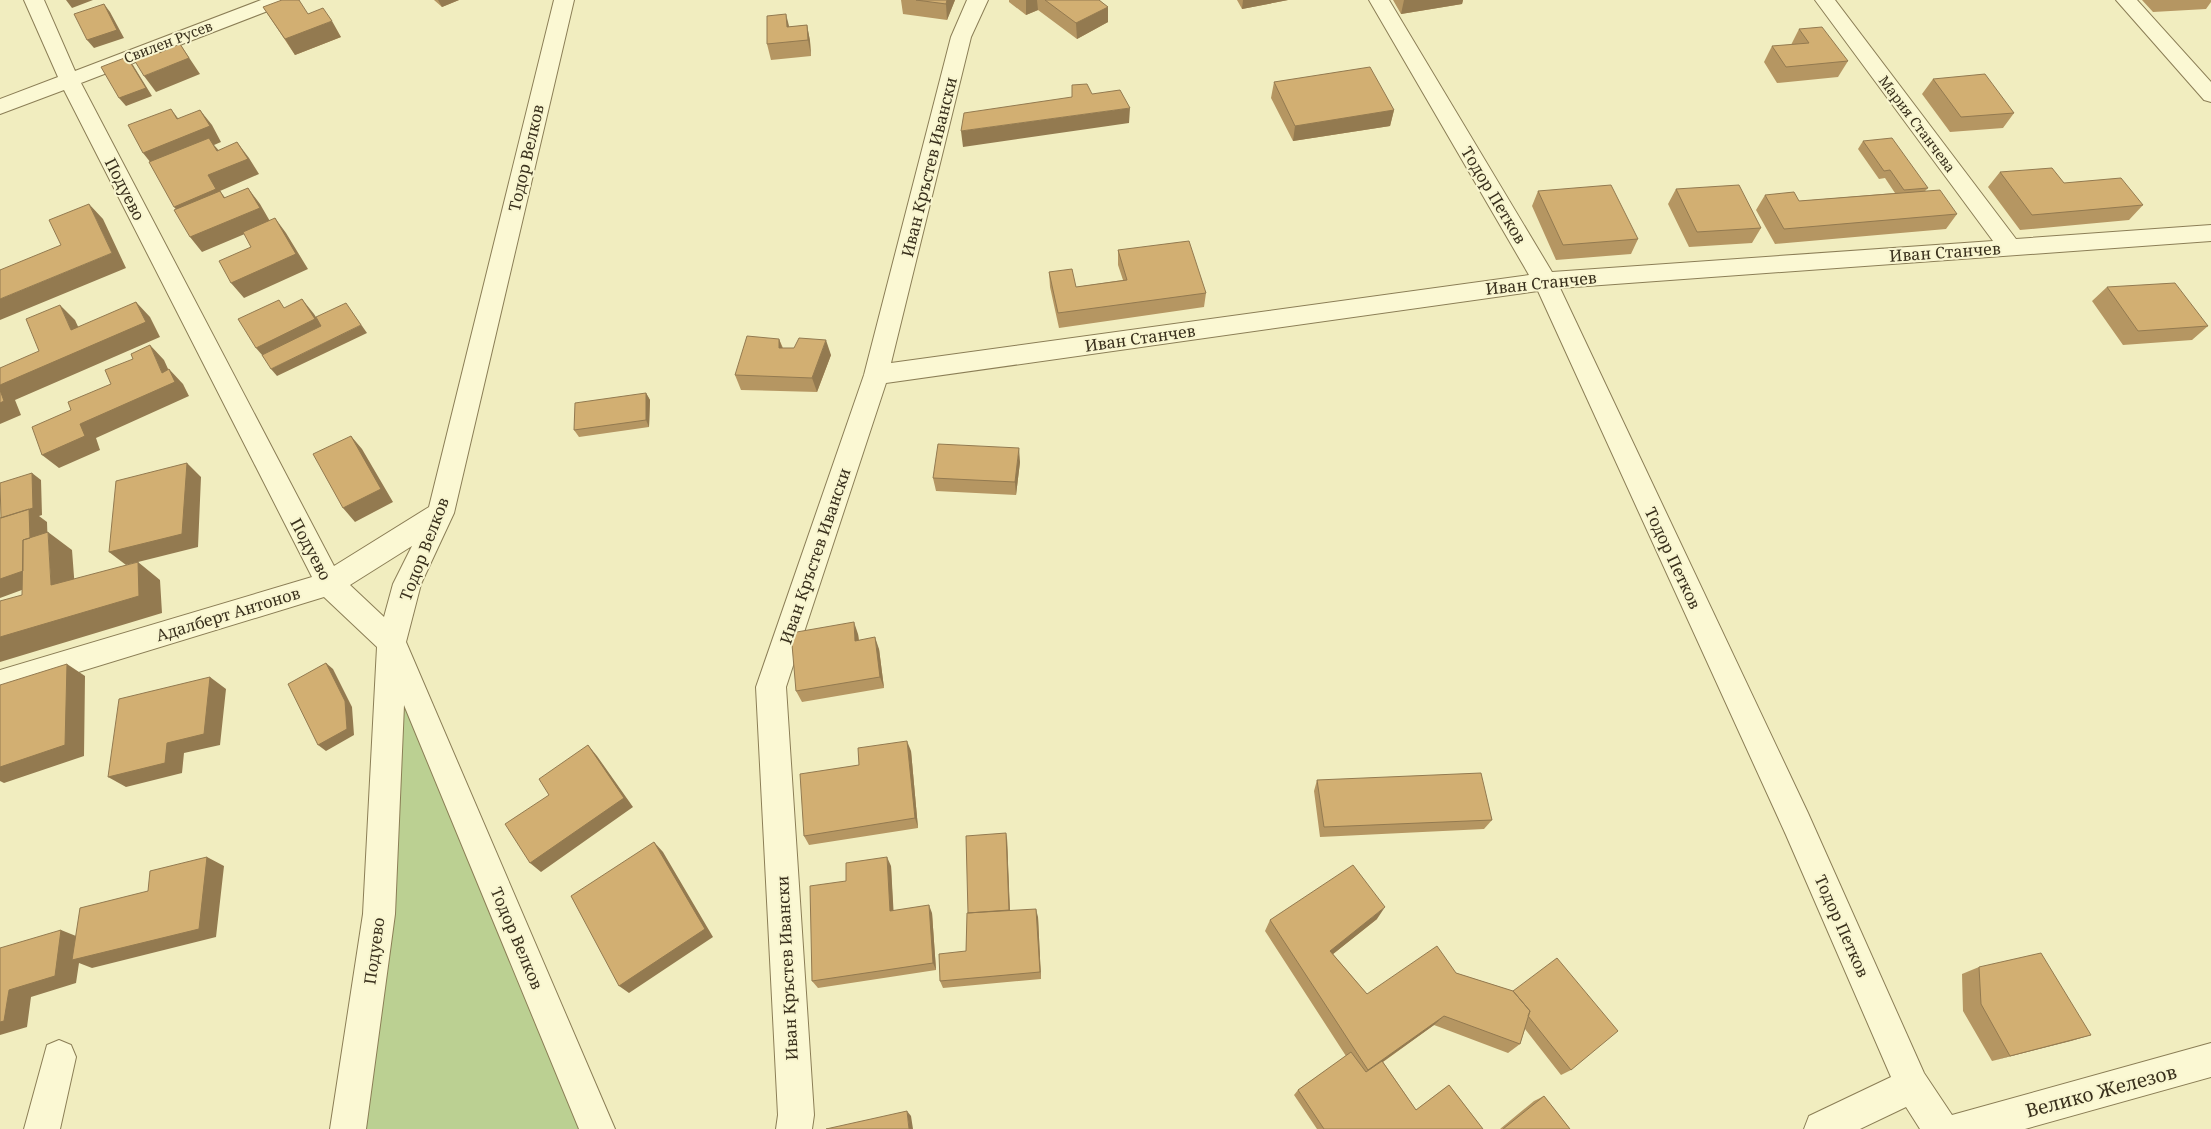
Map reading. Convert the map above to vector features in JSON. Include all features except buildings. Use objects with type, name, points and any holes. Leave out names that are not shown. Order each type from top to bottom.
[{"type":"street","name":"Подуево","points":[[34,0],[69,80],[329,584],[392,642],[379,914],[348,1129]]},
{"type":"street","name":"Свилен Русев","points":[[0,106],[279,0]]},
{"type":"street","name":"Тодор Велков","points":[[564,0],[441,512],[407,584],[392,642],[597,1129]]},
{"type":"street","name":"Иван Кръстев Ивански","points":[[794,1129],[795,1105],[771,687],[876,375],[961,37],[975,2],[978,0]]},
{"type":"street","name":"Тодор Петков","points":[[1379,0],[1545,281],[1797,824],[1912,1085],[1940,1129]]},
{"type":"street","name":"Мария Станчева","points":[[1825,0],[2010,247]]},
{"type":"street","points":[[2126,0],[2211,95]]},
{"type":"street","name":"Иван Станчев","points":[[876,375],[1545,281],[2211,233]]},
{"type":"street","name":"Адалберт Антонов","points":[[0,682],[329,584],[441,512]]},
{"type":"street","points":[[42,1129],[59,1057]]},
{"type":"street","name":"Велико Железов","points":[[1962,1129],[2211,1060]]},
{"type":"street","points":[[1822,1129],[1912,1085]]},
{"type":"green space","points":[[392,642],[597,1129],[348,1129]]}]
